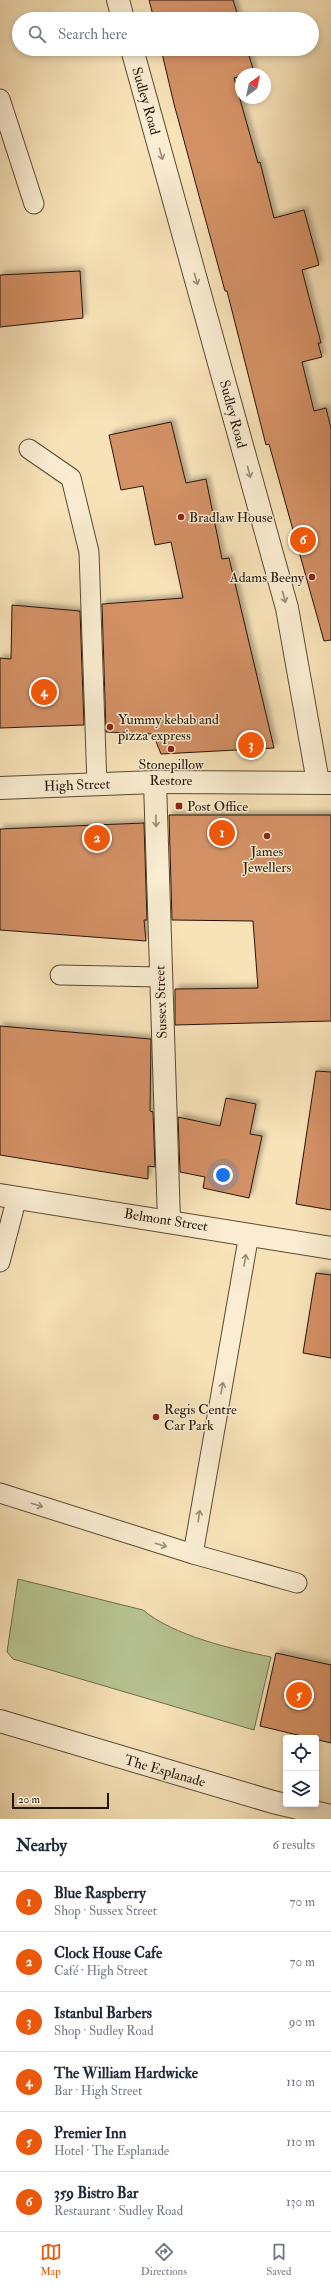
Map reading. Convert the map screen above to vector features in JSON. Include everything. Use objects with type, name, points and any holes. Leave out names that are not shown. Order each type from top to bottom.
[{"type":"street","points":[[118,0],[121,12]]},
{"type":"street","name":"Sudley Road","points":[[134,56],[287,608],[324,782]]},
{"type":"street","name":"High Street","points":[[0,788],[155,782],[324,782]]},
{"type":"street","name":"Sussex Street","points":[[155,782],[158,925],[169,1221]]},
{"type":"street","name":"Belmont Street","points":[[8,1196],[331,1248]]},
{"type":"street","name":"The Esplanade","points":[[0,1721],[273,1802],[331,1816]]},
{"type":"lane","points":[[0,99],[34,204]]},
{"type":"lane","points":[[29,449],[71,478],[89,552],[97,785]]},
{"type":"lane","points":[[60,975],[160,977]]},
{"type":"lane","points":[[0,1262],[8,1196]]},
{"type":"lane","points":[[193,1554],[249,1234]]},
{"type":"lane","points":[[0,1493],[193,1554],[297,1583]]},
{"type":"green space","points":[[18,1579],[143,1610],[156,1619],[187,1634],[239,1650],[271,1657],[254,1730],[13,1659],[7,1652]]},
{"type":"building","points":[[149,0],[233,0],[237,12],[152,12]]},
{"type":"building","points":[[163,56],[249,56],[253,68],[235,68],[235,104],[241,104],[258,163],[260,162],[274,218],[304,210],[319,265],[302,270],[321,343],[318,343],[322,357],[302,362],[314,411],[326,408],[331,429],[331,640],[324,641],[269,444],[266,445],[227,291],[225,291],[174,104]]},
{"type":"building","points":[[80,271],[83,318],[0,327],[0,275]]},
{"type":"building","points":[[171,422],[186,483],[206,479],[222,559],[229,558],[274,748],[161,754],[153,734],[106,732],[102,604],[183,598],[171,542],[155,545],[143,486],[121,490],[109,435]]},
{"type":"building","points":[[12,605],[80,611],[84,725],[0,728],[0,658],[11,659]]},
{"type":"building","points":[[169,815],[331,815],[331,1021],[175,1025],[175,989],[258,988],[253,921],[172,920]]},
{"type":"building","points":[[144,823],[147,920],[144,920],[146,941],[0,930],[0,829]]},
{"type":"building","points":[[0,1026],[151,1039],[150,1111],[153,1112],[155,1167],[148,1166],[148,1179],[0,1155]]},
{"type":"building","points":[[316,1071],[331,1072],[331,1210],[296,1204]]},
{"type":"building","points":[[226,1098],[256,1104],[250,1134],[262,1136],[249,1198],[203,1188],[205,1177],[180,1172],[178,1117],[220,1126]]},
{"type":"building","points":[[316,1273],[331,1275],[331,1358],[303,1353]]},
{"type":"building","points":[[276,1653],[331,1665],[331,1743],[319,1740],[319,1735],[298,1735],[260,1726]]},
{"type":"place","name":"Bradlaw House","points":[[181,517]]},
{"type":"place","name":"359 Bistro Bar","points":[[303,540]]},
{"type":"place","name":"Adams Beeny","points":[[312,577]]},
{"type":"place","name":"The William Hardwicke","points":[[44,692]]},
{"type":"place","name":"Yummy kebab and pizza express","points":[[110,727]]},
{"type":"place","name":"Istanbul Barbers","points":[[251,745]]},
{"type":"place","name":"Stonepillow Restore","points":[[171,749]]},
{"type":"place","name":"Post Office","points":[[179,806]]},
{"type":"place","name":"Blue Raspberry","points":[[222,833]]},
{"type":"place","name":"James Jewellers","points":[[267,836]]},
{"type":"place","name":"Clock House Cafe","points":[[97,838]]},
{"type":"place","name":"Regis Centre Car Park","points":[[156,1417]]},
{"type":"place","name":"Premier Inn","points":[[299,1695]]}]
